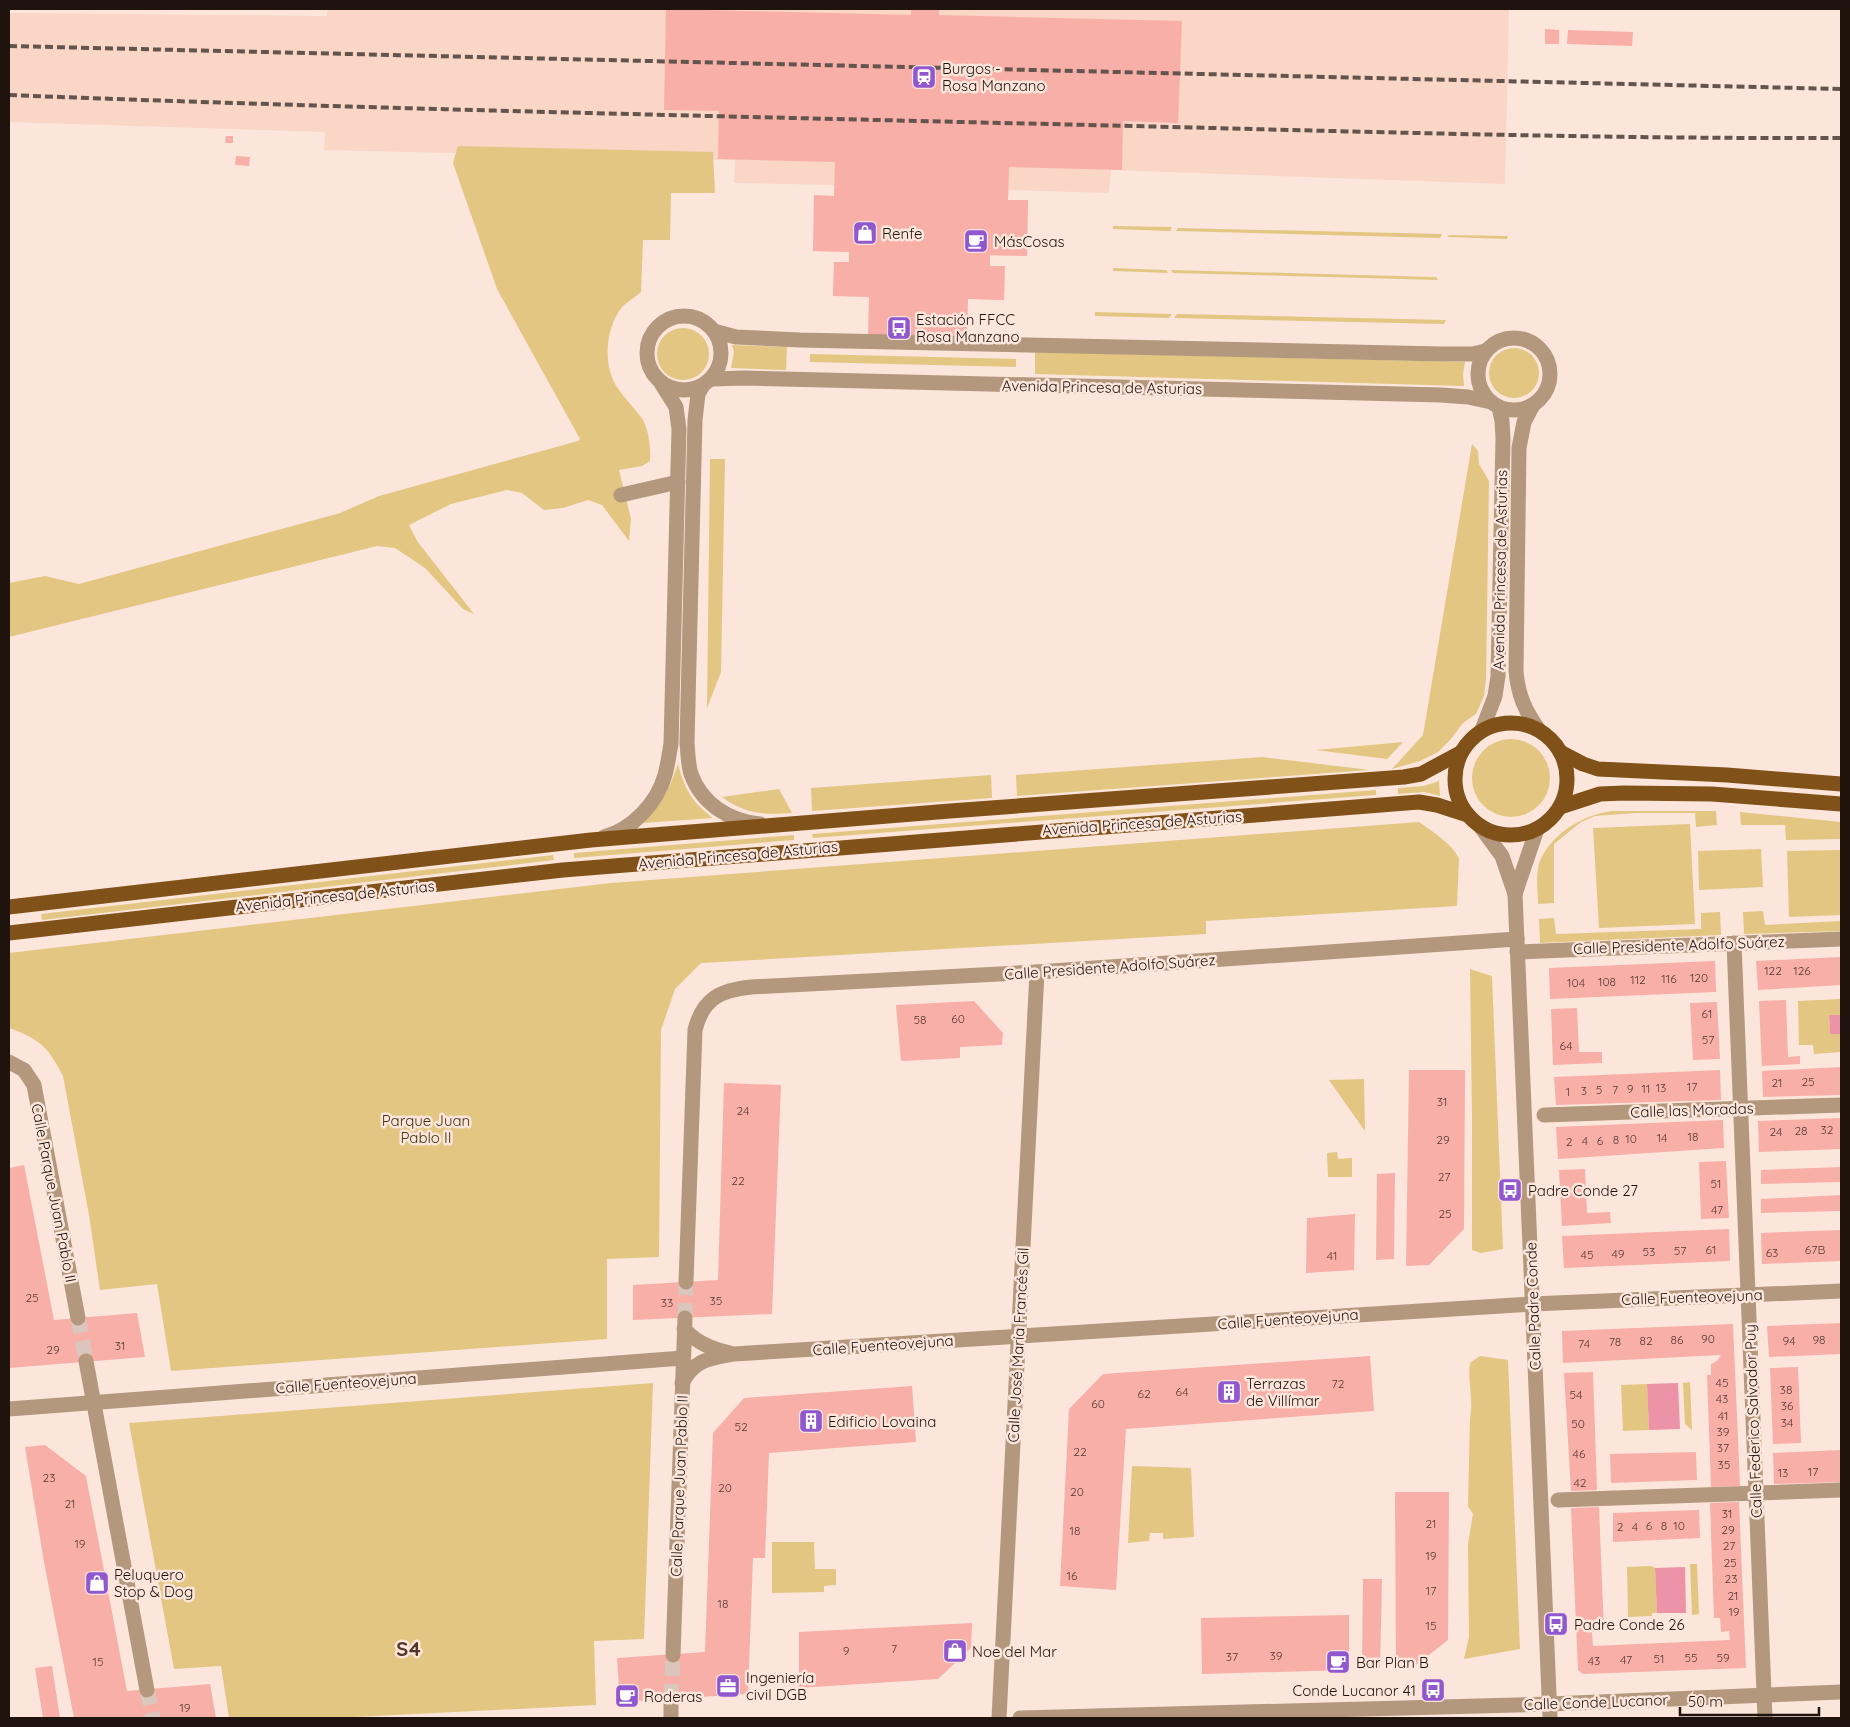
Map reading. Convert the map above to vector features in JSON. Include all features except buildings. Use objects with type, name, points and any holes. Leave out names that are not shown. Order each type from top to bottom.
[{"type":"main road","points":[[1501,724],[1520,724],[1539,730],[1548,736],[1560,752],[1566,766],[1565,794],[1560,807],[1550,820],[1537,829],[1518,835],[1498,834],[1480,826],[1468,815],[1459,801],[1455,785],[1455,769],[1460,754],[1470,740],[1482,730],[1501,724]]},
{"type":"main road","points":[[1560,752],[1583,764],[1598,769],[1727,775],[1841,784]]},
{"type":"main road","name":"Avenida Princesa de Asturias","points":[[9,907],[591,840],[1404,777],[1421,774],[1460,754]]},
{"type":"main road","points":[[1560,807],[1600,794],[1712,794],[1841,804]]},
{"type":"main road","name":"Avenida Princesa de Asturias","points":[[9,933],[563,870],[792,851],[1419,802],[1437,805],[1468,815]]},
{"type":"street","points":[[591,840],[616,834],[633,822],[657,794],[665,776],[671,744],[679,416],[671,396],[651,371],[646,357],[648,342],[656,329],[668,320],[682,316],[707,323],[718,339],[722,355],[719,367],[708,382],[688,390],[674,389],[661,383]]},
{"type":"street","points":[[714,331],[736,337],[800,340],[1442,354],[1473,354],[1485,351]]},
{"type":"street","points":[[1510,337],[1530,341],[1539,347],[1546,356],[1550,366],[1548,388],[1541,398],[1533,405],[1516,410],[1495,405],[1483,394],[1478,383],[1478,366],[1485,351],[1492,344],[1510,337]]},
{"type":"street","name":"Avenida Princesa de Asturias","points":[[776,826],[755,824],[733,818],[714,808],[699,790],[691,773],[687,743],[695,420],[698,394],[708,382],[745,378],[1441,395],[1468,397],[1495,405],[1502,421],[1503,438],[1498,676],[1495,696],[1482,730]]},
{"type":"street","name":"Avenida Princesa de Asturias","points":[[1533,405],[1524,422],[1519,448],[1516,671],[1517,686],[1524,708],[1539,730]]},
{"type":"street","points":[[620,495],[678,482]]},
{"type":"street","name":"Calle Padre Conde","points":[[1480,826],[1502,856],[1515,894],[1550,1711]]},
{"type":"street","name":"Calle Padre Conde","points":[[1515,894],[1537,829]]},
{"type":"street","name":"Calle Presidente Adolfo Suárez","points":[[686,1282],[695,1030],[698,1017],[707,1003],[719,994],[734,988],[1517,945],[1734,944],[1841,939]]},
{"type":"street","name":"Calle Federico Salvador Puy","points":[[1734,944],[1765,1718]]},
{"type":"street","name":"Calle José María Francés Gil","points":[[999,1718],[1037,972]]},
{"type":"street","name":"Calle Parque Juan Pablo II","points":[[9,1062],[24,1070],[34,1085],[78,1318]]},
{"type":"street","name":"Calle las Moradas","points":[[1544,1115],[1841,1105]]},
{"type":"street","name":"Calle Fuenteovejuna","points":[[682,1383],[688,1373],[702,1361],[734,1354],[1532,1304],[1841,1290]]},
{"type":"street","name":"Calle Fuenteovejuna","points":[[684,1324],[691,1336],[708,1347],[734,1354]]},
{"type":"street","name":"Calle Parque Juan Pablo II","points":[[673,1655],[684,1324]]},
{"type":"street","name":"Calle Fuenteovejuna","points":[[9,1409],[683,1358]]},
{"type":"street","points":[[86,1361],[147,1690]]},
{"type":"street","points":[[1558,1500],[1841,1490]]},
{"type":"street","name":"Calle Conde Lucanor","points":[[1020,1718],[1550,1711],[1841,1692]]},
{"type":"street","points":[[671,1699],[671,1718]]},
{"type":"shaded area","name":"Burgos - Rosa Manzano","points":[[328,9],[1509,10],[1505,184],[1111,170],[1109,193],[1009,190],[1008,200],[1028,200],[1027,256],[990,256],[990,266],[1005,266],[1004,300],[967,299],[868,338],[869,297],[833,296],[834,262],[849,262],[849,252],[813,251],[814,195],[834,196],[834,185],[734,183],[735,160],[324,150],[325,132],[9,122],[9,13],[327,16]]},
{"type":"shaded area","points":[[1829,1015],[1841,1015],[1841,1034],[1830,1034]]},
{"type":"shaded area","points":[[1678,1383],[1680,1429],[1649,1430],[1647,1384]]},
{"type":"shaded area","points":[[1685,1567],[1686,1613],[1657,1613],[1655,1568]]},
{"type":"green space","points":[[458,146],[713,152],[715,193],[671,193],[670,240],[643,240],[641,292],[623,306],[613,322],[610,332],[608,362],[613,380],[619,391],[643,420],[647,429],[650,446],[650,461],[642,466],[619,470],[631,519],[629,541],[602,505],[588,500],[563,508],[544,510],[522,493],[507,490],[451,504],[409,525],[417,541],[474,614],[463,609],[425,568],[395,548],[377,546],[9,637],[9,583],[45,576],[79,584],[340,513],[379,496],[580,439],[497,289],[453,163]]},
{"type":"green space","points":[[1113,226],[1172,227],[1170,231],[1113,229]]},
{"type":"green space","points":[[1178,228],[1442,234],[1440,238],[1176,231]]},
{"type":"green space","points":[[1449,235],[1508,236],[1507,239],[1447,237]]},
{"type":"green space","points":[[1113,268],[1166,270],[1168,273],[1113,271]]},
{"type":"green space","points":[[1171,270],[1436,277],[1438,280],[1173,273]]},
{"type":"green space","points":[[1095,312],[1172,314],[1169,318],[1095,316]]},
{"type":"green space","points":[[1177,314],[1446,320],[1444,324],[1174,318]]},
{"type":"green space","points":[[678,328],[688,328],[697,332],[705,340],[709,354],[705,368],[697,376],[688,380],[678,380],[669,376],[661,368],[657,359],[657,349],[661,340],[669,332]]},
{"type":"green space","points":[[732,345],[787,347],[786,370],[731,368],[734,352]]},
{"type":"green space","points":[[1509,348],[1519,348],[1532,355],[1539,368],[1539,378],[1532,391],[1519,398],[1509,398],[1500,394],[1493,387],[1489,378],[1489,368],[1493,359],[1500,352]]},
{"type":"green space","points":[[1035,352],[1465,362],[1464,386],[1035,374]]},
{"type":"green space","points":[[810,354],[1016,359],[1016,367],[810,362]]},
{"type":"green space","points":[[1472,444],[1478,451],[1479,464],[1489,481],[1486,679],[1484,696],[1476,714],[1463,723],[1438,752],[1420,761],[1392,769],[1423,735]]},
{"type":"green space","points":[[710,459],[725,459],[721,672],[707,708]]},
{"type":"green space","points":[[1511,739],[1526,742],[1538,751],[1547,763],[1550,778],[1547,793],[1538,805],[1526,814],[1511,817],[1496,814],[1484,805],[1475,793],[1472,778],[1475,763],[1484,751],[1496,742]]},
{"type":"green space","points":[[1403,742],[1387,759],[1316,750]]},
{"type":"green space","points":[[1262,757],[1370,770],[1017,796],[1016,775]]},
{"type":"green space","points":[[678,764],[683,781],[690,794],[699,806],[713,818],[643,823],[664,796]]},
{"type":"green space","points":[[991,775],[992,798],[812,811],[811,788]]},
{"type":"green space","points":[[1439,781],[1440,796],[1424,792],[1398,794],[1398,788],[1424,786]]},
{"type":"green space","points":[[779,789],[792,813],[772,814],[755,812],[730,803],[722,797]]},
{"type":"green space","points":[[1376,790],[1376,795],[813,838],[812,834]]},
{"type":"green space","points":[[1612,811],[1716,811],[1717,825],[1696,827],[1695,813],[1636,813],[1595,816],[1581,822],[1554,844],[1554,903],[1538,904],[1538,866],[1545,851],[1552,842],[1560,834],[1580,821],[1601,813]]},
{"type":"green space","points":[[1740,812],[1841,822],[1841,839],[1786,840],[1785,825],[1741,825]]},
{"type":"green space","name":"Parque Juan Pablo II","points":[[1419,822],[1447,843],[1459,858],[1457,906],[1206,921],[1206,934],[701,963],[675,989],[661,1030],[659,1257],[607,1259],[607,1339],[171,1371],[157,1284],[100,1290],[89,1215],[63,1076],[53,1058],[42,1045],[36,1040],[9,1028],[9,953],[611,883]]},
{"type":"green space","points":[[1690,824],[1695,924],[1599,928],[1593,828]]},
{"type":"green space","points":[[794,835],[794,840],[574,858],[574,853]]},
{"type":"green space","points":[[1761,849],[1763,887],[1699,890],[1698,851]]},
{"type":"green space","points":[[1841,850],[1841,915],[1789,917],[1787,851]]},
{"type":"green space","points":[[553,855],[554,860],[42,920],[41,914]]},
{"type":"green space","points":[[1763,911],[1765,925],[1841,921],[1841,931],[1744,934],[1743,912]]},
{"type":"green space","points":[[1720,912],[1721,935],[1540,943],[1539,919],[1554,918],[1556,934],[1701,929],[1701,913]]},
{"type":"green space","points":[[1470,969],[1492,976],[1503,1249],[1481,1253],[1472,1250]]},
{"type":"green space","points":[[1841,999],[1841,1015],[1829,1015],[1830,1034],[1841,1034],[1841,1052],[1814,1054],[1813,1045],[1799,1045],[1798,1001]]},
{"type":"green space","points":[[1364,1079],[1365,1131],[1329,1080]]},
{"type":"green space","points":[[1337,1152],[1338,1159],[1352,1158],[1352,1177],[1328,1177],[1327,1153]]},
{"type":"green space","points":[[1480,1356],[1508,1360],[1520,1649],[1464,1659],[1469,1637],[1468,1544],[1473,1514],[1468,1506],[1471,1411],[1469,1370],[1470,1363]]},
{"type":"green space","points":[[1690,1382],[1692,1430],[1685,1424],[1683,1383]]},
{"type":"green space","points":[[653,1383],[644,1639],[594,1641],[596,1705],[335,1718],[229,1718],[221,1666],[174,1669],[129,1423]]},
{"type":"green space","points":[[1647,1384],[1649,1430],[1623,1431],[1621,1385]]},
{"type":"green space","points":[[1132,1466],[1191,1468],[1194,1537],[1163,1539],[1163,1533],[1150,1533],[1149,1541],[1128,1543]]},
{"type":"green space","points":[[772,1542],[814,1542],[815,1569],[836,1569],[836,1585],[824,1586],[824,1592],[772,1593]]},
{"type":"green space","points":[[1690,1564],[1697,1564],[1699,1614],[1692,1615]]},
{"type":"green space","points":[[1651,1566],[1655,1568],[1657,1613],[1652,1613],[1652,1616],[1628,1617],[1627,1567]]},
{"type":"tunnel","points":[[685,1318],[686,1282]]},
{"type":"tunnel","points":[[78,1318],[86,1361]]},
{"type":"tunnel","points":[[671,1699],[673,1655]]},
{"type":"tunnel","points":[[147,1690],[153,1718]]},
{"type":"railway","points":[[9,46],[1841,89]]},
{"type":"railway","points":[[9,95],[506,111],[1422,133],[1841,138]]},
{"type":"place","name":"Burgos - Rosa Manzano","points":[[924,77]]},
{"type":"place","name":"Renfe","points":[[865,233]]},
{"type":"place","name":"MásCosas","points":[[976,241]]},
{"type":"place","name":"Estación FFCC Rosa Manzano","points":[[899,328]]},
{"type":"place","name":"Padre Conde 27","points":[[1510,1190]]},
{"type":"place","name":"Terrazas de Villímar","points":[[1229,1392]]},
{"type":"place","name":"Edificio Lovaina","points":[[811,1421]]},
{"type":"place","name":"Peluquero Stop & Dog","points":[[97,1583]]},
{"type":"place","name":"Padre Conde 26","points":[[1556,1624]]},
{"type":"place","name":"Noe del Mar","points":[[955,1651]]},
{"type":"place","name":"Bar Plan B","points":[[1338,1662]]},
{"type":"place","name":"Ingeniería civil DGB","points":[[728,1686]]},
{"type":"place","name":"Conde Lucanor 41","points":[[1433,1690]]},
{"type":"place","name":"Roderas","points":[[627,1696]]},
{"type":"district","name":"S4","points":[[409,1648]]}]
